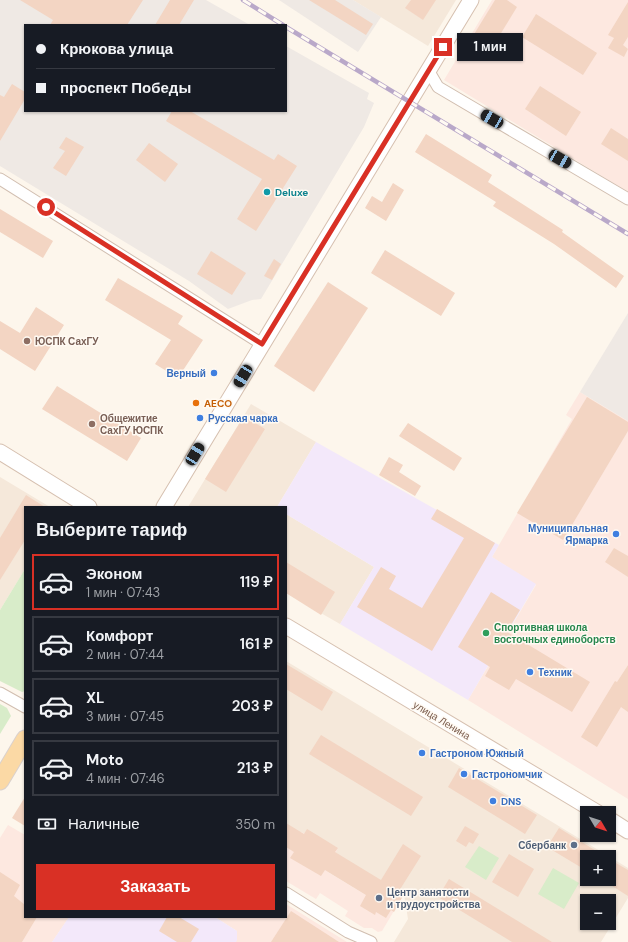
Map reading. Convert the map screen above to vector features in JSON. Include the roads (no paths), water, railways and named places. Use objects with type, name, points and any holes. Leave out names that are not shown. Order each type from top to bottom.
[{"type":"main road","points":[[165,506],[428,70],[472,0]]},
{"type":"main road","points":[[0,452],[87,506]]},
{"type":"main road","name":"улица Ленина","points":[[287,627],[586,806]]},
{"type":"main road","points":[[0,781],[24,741]]},
{"type":"main road","points":[[616,824],[628,831]]},
{"type":"street","points":[[428,70],[438,87],[628,199]]},
{"type":"street","points":[[0,180],[262,344]]},
{"type":"street","points":[[0,693],[24,706]]},
{"type":"street","points":[[287,894],[348,932],[371,942]]},
{"type":"railway","points":[[243,0],[281,24]]},
{"type":"railway","points":[[287,28],[628,234]]},
{"type":"place","name":"Deluxe","points":[[267,192]]},
{"type":"place","name":"ЮСПК СахГУ","points":[[27,341]]},
{"type":"place","name":"Верный","points":[[214,373]]},
{"type":"place","name":"AECO","points":[[196,403]]},
{"type":"place","name":"Русская чарка","points":[[200,418]]},
{"type":"place","name":"Общежитие СахГУ ЮСПК","points":[[92,424]]},
{"type":"place","name":"Муниципальная Ярмарка","points":[[616,534]]},
{"type":"place","name":"Спортивная школа восточных единоборств","points":[[486,633]]},
{"type":"place","name":"Техник","points":[[530,672]]},
{"type":"place","name":"Гастроном Южный","points":[[422,753]]},
{"type":"place","name":"Гастрономчик","points":[[464,774]]},
{"type":"place","name":"DNS","points":[[493,801]]},
{"type":"place","name":"Сбербанк","points":[[574,845]]},
{"type":"place","name":"Центр занятости и трудоустройства","points":[[379,898]]}]
